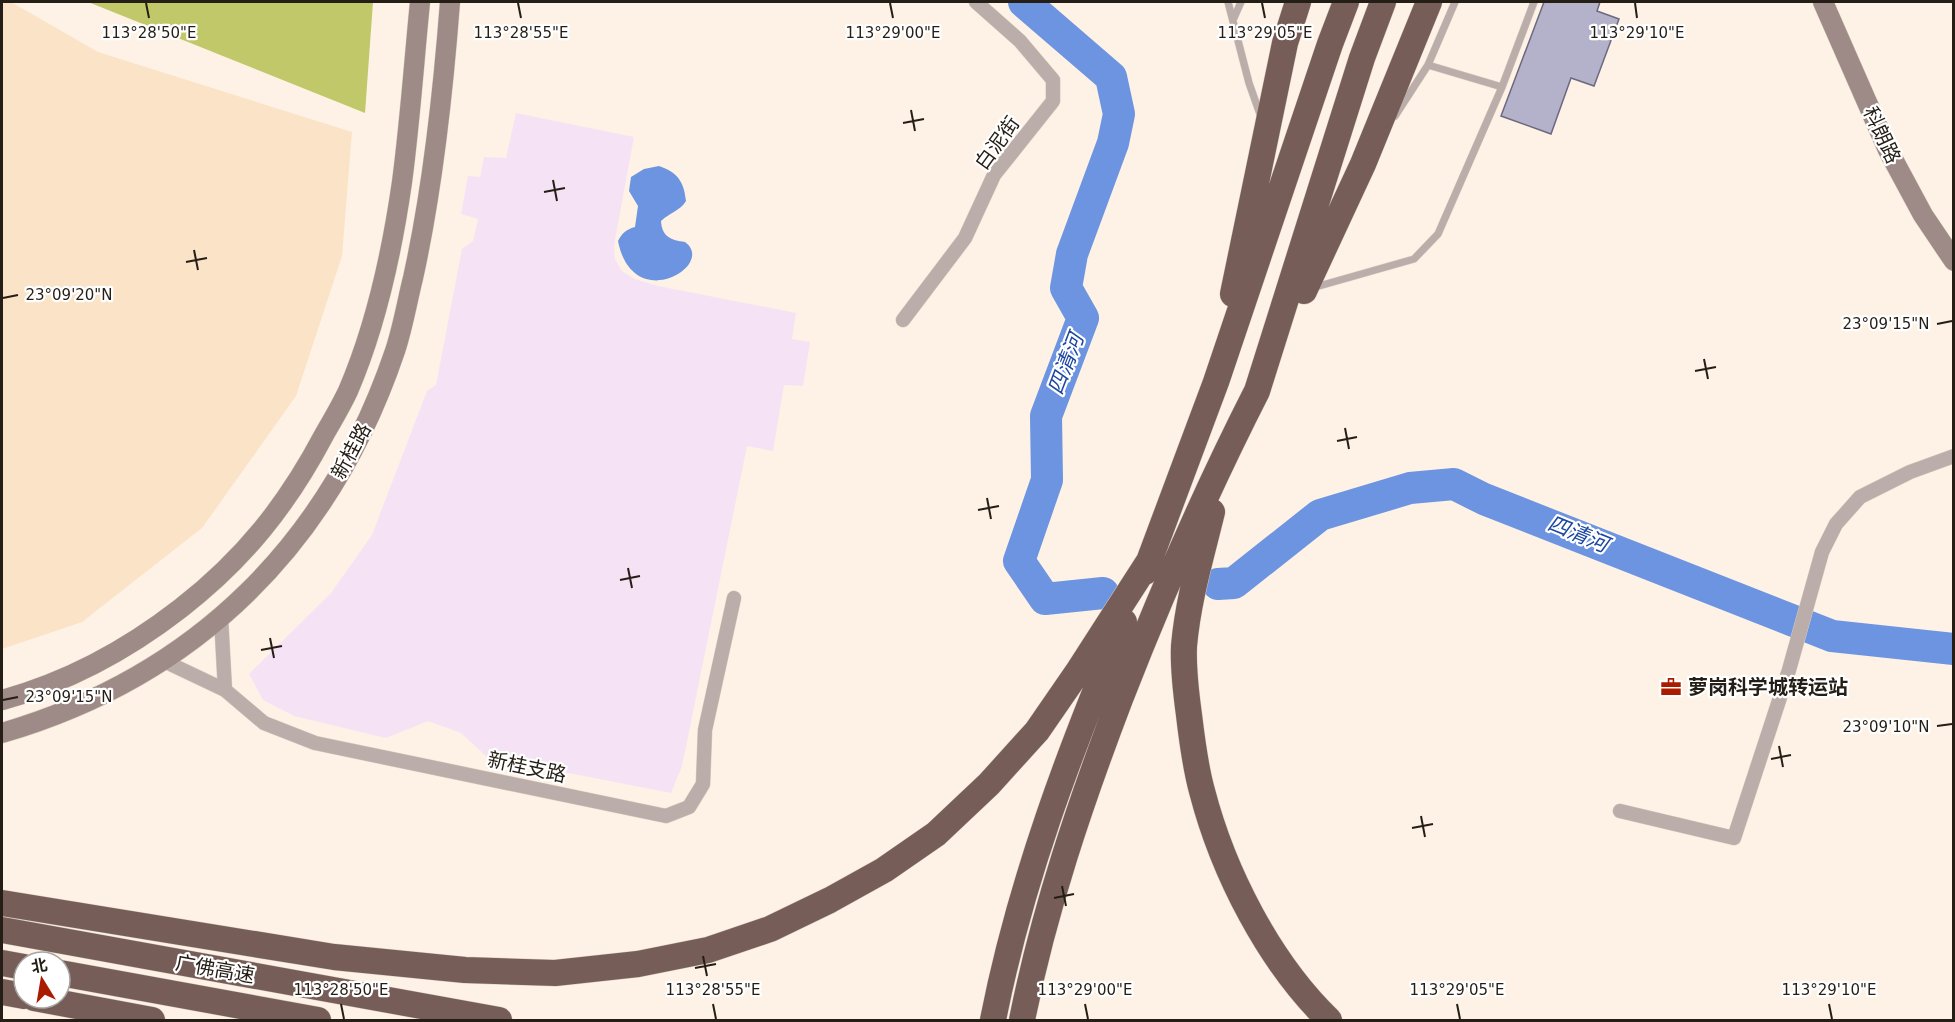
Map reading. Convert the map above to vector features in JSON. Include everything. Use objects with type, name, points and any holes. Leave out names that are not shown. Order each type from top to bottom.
[{"type":"highway","points":[[1216,382],[1286,43],[1298,2]]},
{"type":"highway","points":[[993,1020],[1002,977],[1038,846],[1084,716],[1151,558],[1216,382],[1346,2]]},
{"type":"highway","points":[[1257,391],[1362,58],[1383,2]]},
{"type":"highway","points":[[1022,1020],[1059,870],[1095,765],[1152,618],[1231,442],[1363,164],[1428,2]]},
{"type":"highway","points":[[1231,442],[1190,597],[1184,648],[1186,697],[1192,745],[1202,791],[1219,843],[1240,892],[1259,928],[1290,975],[1329,1020]]},
{"type":"highway","points":[[2,903],[334,957],[465,970],[555,973],[638,964],[708,950],[770,929],[830,900],[884,870],[936,834],[989,784],[1037,731],[1151,558]]},
{"type":"highway","name":"广佛高速","points":[[2,930],[499,1020]]},
{"type":"highway","name":"广佛高速","points":[[72,975],[318,1020]]},
{"type":"highway","points":[[72,1005],[152,1020]]},
{"type":"street","name":"新桂路","points":[[2,700],[65,678],[102,661],[147,634],[230,567],[262,532],[290,495],[347,392],[378,301],[402,183],[420,2]]},
{"type":"street","name":"新桂路","points":[[2,733],[39,722],[80,705],[164,661],[252,590],[286,552],[340,475],[370,417],[396,349],[422,237],[439,114],[450,2]]},
{"type":"street","name":"白泥街","points":[[903,320],[965,238],[994,175],[1053,101],[1053,80],[1020,41],[976,2]]},
{"type":"street","name":"科朗路","points":[[1823,2],[1888,150],[1923,214],[1953,261]]},
{"type":"street","points":[[1620,811],[1734,838],[1792,659],[1822,552],[1836,524],[1860,497],[1910,472],[1953,456]]},
{"type":"street","name":"新桂支路","points":[[164,661],[225,690],[264,723],[315,743],[666,816],[689,807],[703,784],[705,730],[734,598]]},
{"type":"street","points":[[221,617],[225,690]]},
{"type":"lane","points":[[1228,2],[1249,83],[1267,136]]},
{"type":"lane","points":[[1233,20],[1241,2]]},
{"type":"lane","points":[[1363,164],[1428,65],[1455,2]]},
{"type":"lane","points":[[1304,291],[1414,259],[1438,234],[1502,87],[1534,2]]},
{"type":"lane","points":[[1428,65],[1502,87]]},
{"type":"shaded area","points":[[2,2],[11,2],[98,52],[352,132],[342,256],[296,396],[202,528],[82,622],[2,649]]},
{"type":"shaded area","points":[[516,113],[634,137],[614,245],[615,259],[622,271],[635,279],[658,286],[796,313],[792,339],[810,342],[803,386],[784,385],[773,451],[747,446],[682,766],[671,793],[487,757],[461,733],[428,721],[386,738],[294,716],[263,700],[249,674],[331,593],[372,535],[427,391],[436,385],[462,249],[473,241],[478,219],[461,214],[468,176],[480,177],[484,157],[506,158]]},
{"type":"green space","points":[[88,2],[373,2],[365,113]]},
{"type":"water","points":[[659,166],[675,174],[681,183],[686,201],[661,221],[663,231],[672,239],[685,242],[692,252],[690,262],[682,272],[669,278],[654,280],[639,276],[626,264],[618,241],[625,232],[635,227],[638,206],[629,191],[631,177],[644,169]]},
{"type":"building","points":[[1544,2],[1600,2],[1597,11],[1619,19],[1594,86],[1571,78],[1551,134],[1501,116]]},
{"type":"waterway","name":"四清河","points":[[1024,2],[1111,77],[1119,114],[1113,143],[1072,254],[1066,288],[1083,318],[1046,416],[1047,480],[1019,561],[1045,599],[1103,593]]},
{"type":"waterway","name":"四清河","points":[[1218,584],[1234,583],[1320,515],[1410,488],[1454,484],[1484,499],[1832,636],[1954,649]]},
{"type":"place","name":"萝岗科学城转运站","points":[[1671,687]]}]
